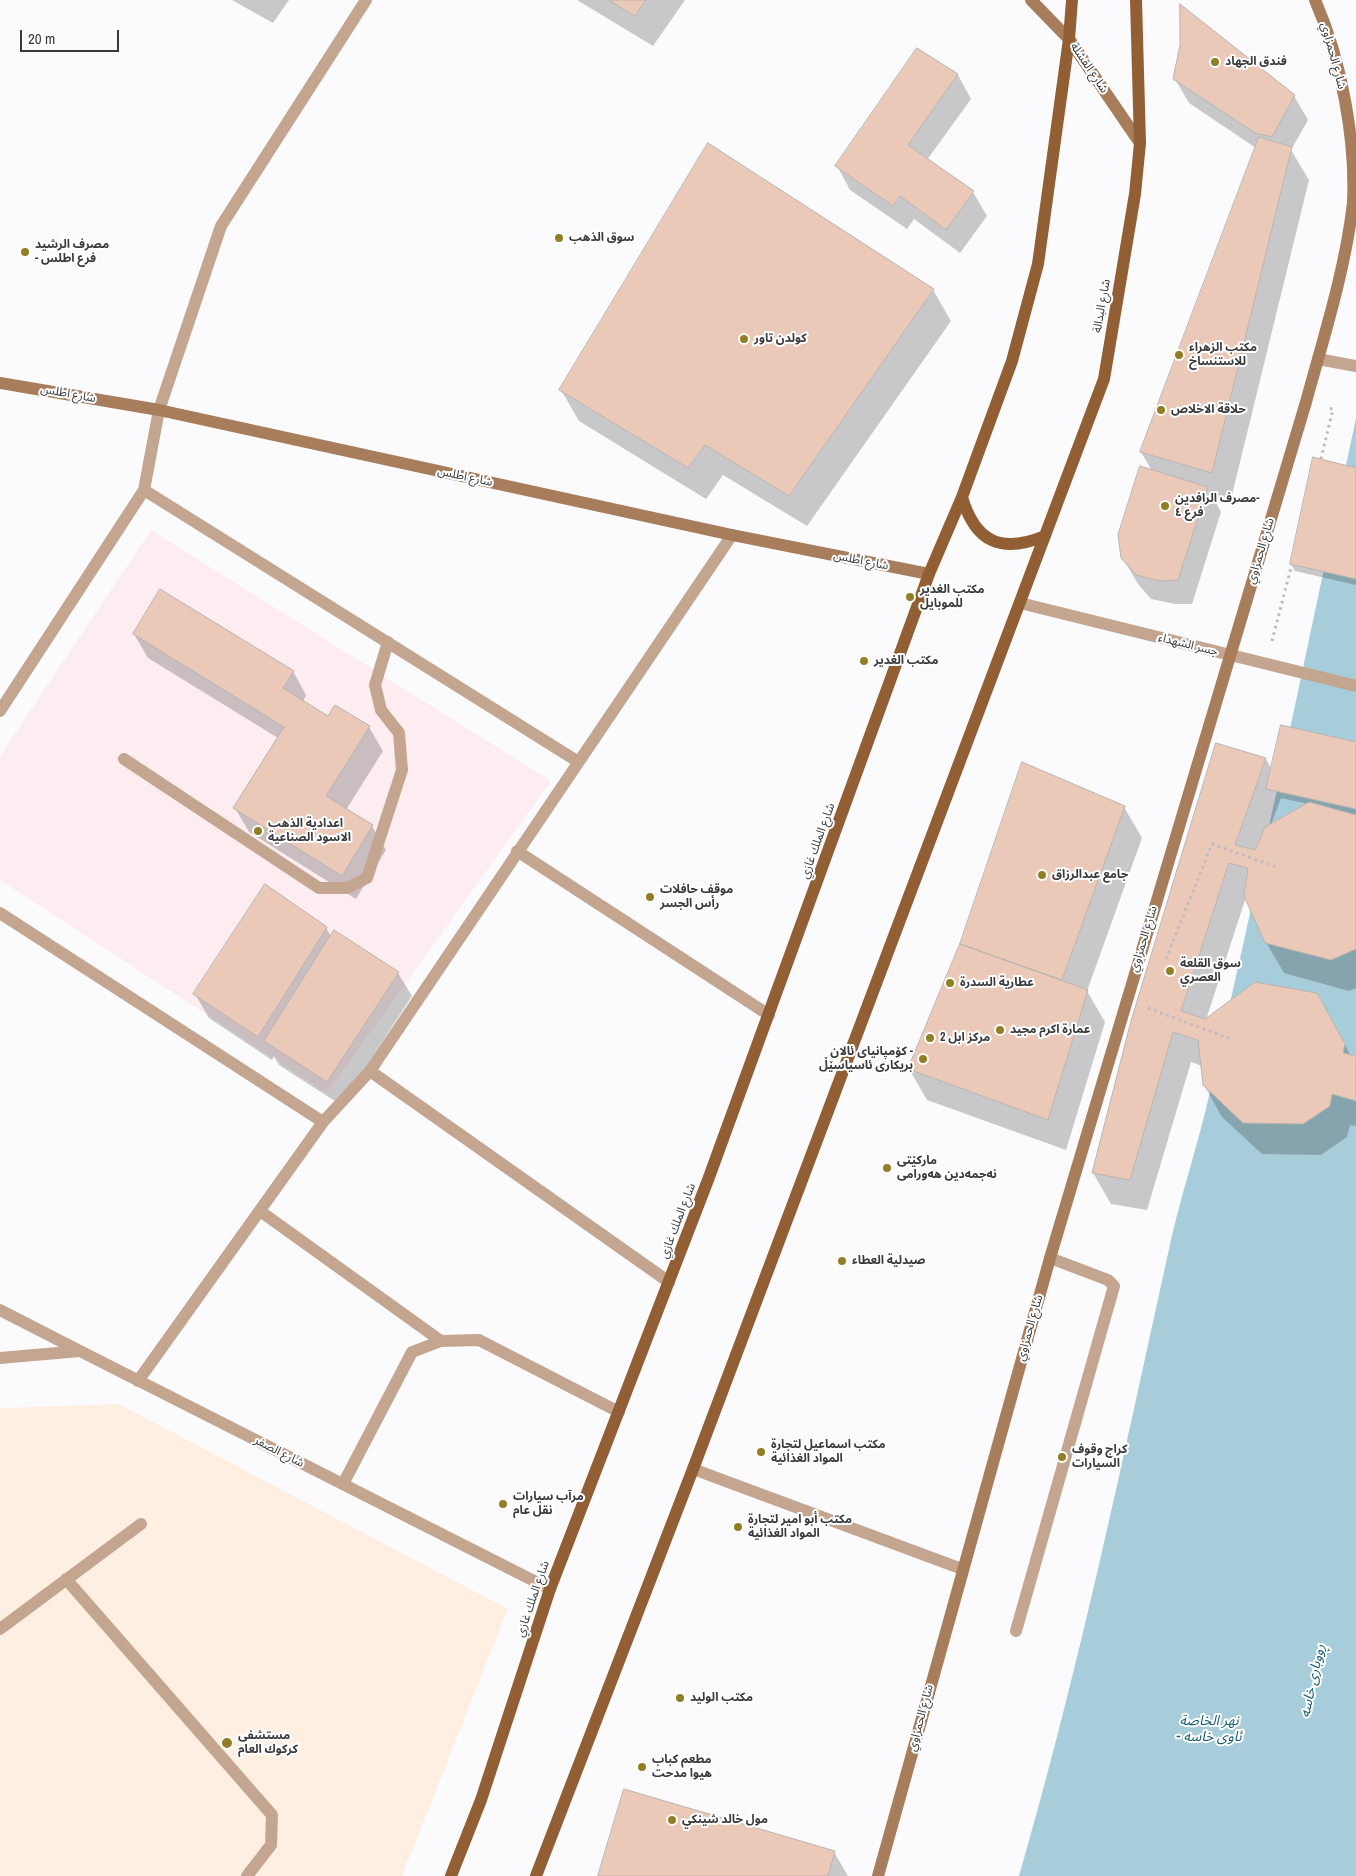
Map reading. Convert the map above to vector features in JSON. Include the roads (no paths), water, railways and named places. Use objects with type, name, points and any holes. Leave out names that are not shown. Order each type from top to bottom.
[{"type":"main road","points":[[929,574],[962,497],[1012,361],[1038,264],[1070,39],[1072,0]]},
{"type":"main road","name":"شارع البدالة","points":[[1020,603],[1104,379],[1135,194],[1140,143],[1136,0]]},
{"type":"main road","points":[[962,497],[968,518],[982,534],[1002,544],[1024,544],[1045,536]]},
{"type":"main road","name":"شارع الملك غازي","points":[[451,1876],[481,1800],[550,1589],[669,1282],[769,1015],[929,574]]},
{"type":"main road","points":[[536,1876],[693,1470],[1020,603]]},
{"type":"street","points":[[0,711],[144,490],[159,410],[221,226],[366,0]]},
{"type":"street","name":"شارع القشلة","points":[[1031,0],[1070,39],[1140,143]]},
{"type":"street","name":"شارع الحمزاوي","points":[[878,1876],[1050,1258],[1318,359],[1343,264],[1353,202],[1354,169],[1349,117],[1327,26],[1315,0]]},
{"type":"street","points":[[1318,359],[1356,366]]},
{"type":"street","name":"شارع اطلس","points":[[0,383],[159,410],[732,535],[929,574]]},
{"type":"street","points":[[144,490],[577,761]]},
{"type":"street","points":[[138,1381],[323,1122],[370,1071],[516,851],[732,535]]},
{"type":"street","name":"جسر الشهداء","points":[[1020,603],[1356,686]]},
{"type":"street","points":[[124,759],[319,888],[347,888],[367,878],[402,770],[399,733],[381,710],[375,685],[388,642]]},
{"type":"street","points":[[516,851],[769,1015]]},
{"type":"street","points":[[0,913],[323,1122]]},
{"type":"street","points":[[370,1071],[669,1282]]},
{"type":"street","points":[[260,1211],[441,1341]]},
{"type":"street","points":[[1016,1630],[1114,1286],[1108,1280],[1050,1258]]},
{"type":"street","name":"شارع الصفر","points":[[0,1310],[550,1589]]},
{"type":"street","points":[[343,1484],[412,1352],[441,1341],[479,1340],[619,1412]]},
{"type":"street","points":[[0,1358],[80,1351]]},
{"type":"street","points":[[693,1470],[962,1569]]},
{"type":"street","points":[[0,1629],[141,1524]]},
{"type":"street","points":[[66,1579],[272,1815],[271,1845],[247,1876]]},
{"type":"water","name":"نهر الخاصة - ئاوی خاسە","points":[[1356,418],[1356,1876],[1019,1876],[1082,1639],[1171,1240],[1206,1109],[1264,850]]},
{"type":"place","name":"فندق الجهاد","points":[[1215,62]]},
{"type":"place","name":"سوق الذهب","points":[[559,238]]},
{"type":"place","name":"مصرف الرشيد - فرع اطلس","points":[[25,252]]},
{"type":"place","name":"کولدن تاور","points":[[744,339]]},
{"type":"place","name":"مكتب الزهراء للاستنساخ","points":[[1179,355]]},
{"type":"place","name":"حلاقة الاخلاص","points":[[1161,410]]},
{"type":"place","name":"مصرف الرافدين- فرع ٤","points":[[1165,506]]},
{"type":"place","name":"مكتب الغدير للموبايل","points":[[910,597]]},
{"type":"place","name":"مكتب الغدير","points":[[864,661]]},
{"type":"place","name":"اعدادية الذهب الاسود الصناعية","points":[[258,831]]},
{"type":"place","name":"جامع عبدالرزاق","points":[[1042,875]]},
{"type":"place","name":"موقف حافلات رأس الجسر","points":[[650,897]]},
{"type":"place","name":"سوق القلعة العصري","points":[[1170,971]]},
{"type":"place","name":"عطارية السدرة","points":[[950,983]]},
{"type":"place","name":"عمارة اكرم مجيد","points":[[1000,1030]]},
{"type":"place","name":"مركز ابل 2","points":[[930,1038]]},
{"type":"place","name":"کۆمپانیای ئالان - بریکاری ئاسیاسێڵ","points":[[923,1059]]},
{"type":"place","name":"مارکێتی نەجمەدین هەورامی","points":[[887,1168]]},
{"type":"place","name":"صيدلية العطاء","points":[[842,1261]]},
{"type":"place","name":"مكتب اسماعيل لتجارة المواد الغذائية","points":[[761,1452]]},
{"type":"place","name":"كراج وقوف السيارات","points":[[1062,1457]]},
{"type":"place","name":"مرآب سيارات نقل عام","points":[[503,1504]]},
{"type":"place","name":"مكتب أبو امير لتجارة المواد الغذائية","points":[[738,1527]]},
{"type":"place","name":"مكتب الوليد","points":[[680,1698]]},
{"type":"place","name":"مستشفى كركوك العام","points":[[227,1743]]},
{"type":"place","name":"مطعم كباب هيوا مدحت","points":[[642,1767]]},
{"type":"place","name":"مول خالد شينكي","points":[[672,1820]]},
{"type":"water label","name":"ڕووباری خاسە","points":[[1313,1681]]}]
